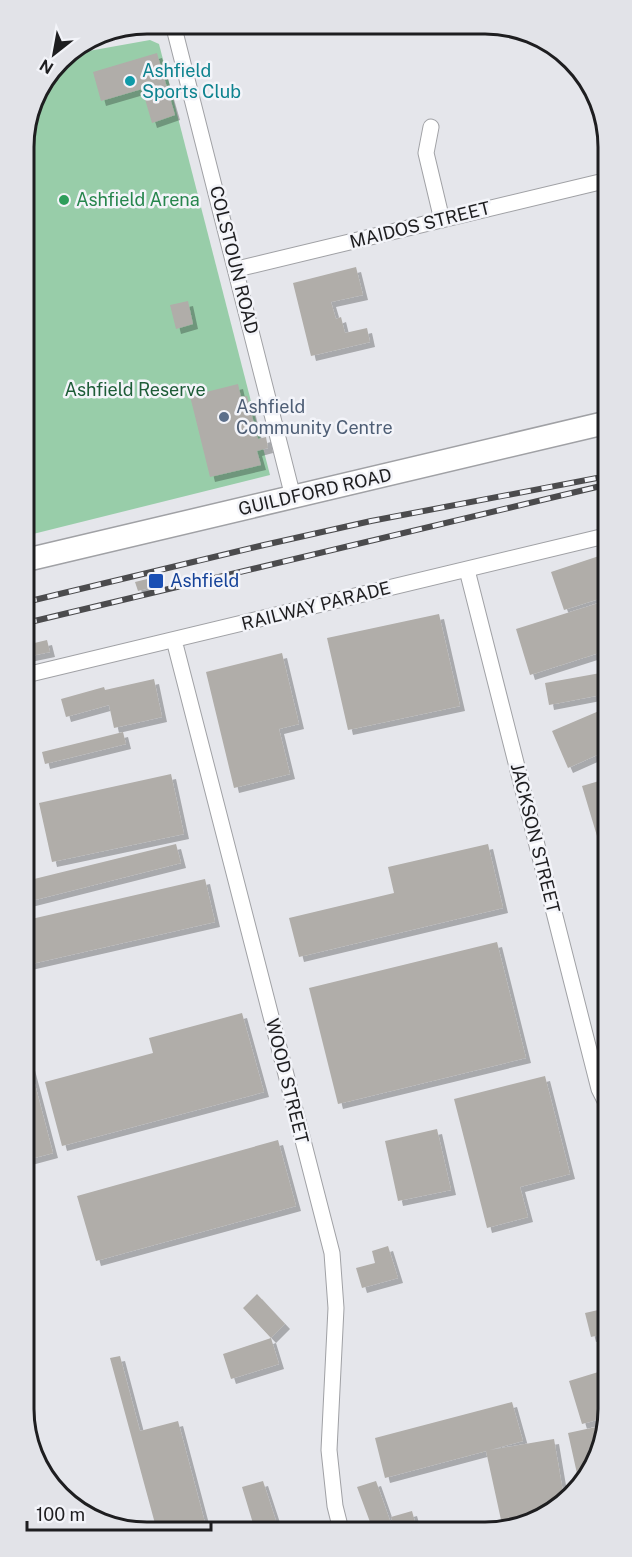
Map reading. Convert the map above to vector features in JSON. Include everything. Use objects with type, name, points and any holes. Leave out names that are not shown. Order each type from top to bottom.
[{"type":"highway","name":"GUILDFORD ROAD","points":[[35,558],[598,425]]},
{"type":"street","name":"COLSTOUN ROAD","points":[[176,35],[293,497]]},
{"type":"street","points":[[431,127],[426,153],[442,220]]},
{"type":"street","name":"MAIDOS STREET","points":[[237,269],[598,182]]},
{"type":"street","name":"RAILWAY PARADE","points":[[35,673],[598,538]]},
{"type":"street","name":"JACKSON STREET","points":[[467,570],[597,1082]]},
{"type":"street","name":"WOOD STREET","points":[[174,640],[332,1253],[336,1308],[329,1450],[339,1522]]},
{"type":"green space","name":"Ashfield Reserve","points":[[150,40],[159,44],[270,475],[35,534],[35,132],[43,104],[54,84],[84,84],[84,55],[90,51]]},
{"type":"building","name":"Ashfield Sports Club","points":[[157,53],[175,115],[152,123],[142,89],[101,101],[93,72]]},
{"type":"building","points":[[356,267],[363,295],[331,302],[336,319],[341,317],[345,333],[367,328],[370,342],[311,356],[293,283]]},
{"type":"building","points":[[188,301],[193,324],[176,329],[170,305]]},
{"type":"building","name":"Ashfield Community Centre","points":[[238,384],[241,397],[247,396],[258,439],[266,437],[268,448],[257,451],[261,465],[210,477],[190,396]]},
{"type":"building","points":[[598,556],[598,599],[564,610],[551,572]]},
{"type":"building","points":[[155,577],[157,586],[138,591],[135,582]]},
{"type":"building","points":[[598,603],[598,653],[530,675],[516,629]]},
{"type":"building","points":[[439,614],[460,706],[348,730],[327,638]]},
{"type":"building","points":[[47,640],[50,652],[35,655],[35,643]]},
{"type":"building","points":[[282,653],[299,724],[279,729],[290,774],[234,788],[206,672]]},
{"type":"building","points":[[598,674],[598,696],[549,705],[545,683]]},
{"type":"building","points":[[154,679],[162,717],[114,728],[109,705],[66,717],[61,699],[104,687],[105,690]]},
{"type":"building","points":[[598,712],[598,755],[568,768],[552,731]]},
{"type":"building","points":[[123,732],[126,744],[45,764],[42,752]]},
{"type":"building","points":[[171,774],[184,834],[52,862],[39,803]]},
{"type":"building","points":[[598,781],[597,838],[582,786]]},
{"type":"building","points":[[176,844],[181,863],[34,900],[34,879]]},
{"type":"building","points":[[488,844],[503,908],[299,957],[289,918],[394,893],[388,867]]},
{"type":"building","points":[[205,879],[215,922],[34,963],[34,918]]},
{"type":"building","points":[[497,942],[526,1058],[338,1104],[309,988]]},
{"type":"building","points":[[242,1013],[264,1092],[62,1146],[45,1082],[153,1053],[149,1038]]},
{"type":"building","points":[[545,1076],[570,1174],[520,1187],[528,1217],[487,1228],[454,1099]]},
{"type":"building","points":[[34,1082],[53,1153],[34,1158]]},
{"type":"building","points":[[437,1129],[451,1190],[398,1201],[385,1141]]},
{"type":"building","points":[[278,1140],[296,1206],[96,1261],[77,1196]]},
{"type":"building","points":[[388,1246],[398,1278],[362,1288],[356,1268],[375,1263],[372,1251]]},
{"type":"building","points":[[257,1294],[285,1324],[271,1338],[243,1308]]},
{"type":"building","points":[[597,1310],[597,1336],[591,1337],[585,1313]]},
{"type":"building","points":[[271,1338],[279,1364],[231,1379],[223,1354]]},
{"type":"building","points":[[120,1356],[140,1431],[178,1421],[205,1522],[155,1522],[110,1358]]},
{"type":"building","points":[[597,1372],[597,1420],[582,1424],[569,1381]]},
{"type":"building","points":[[512,1402],[523,1441],[490,1450],[554,1439],[563,1492],[535,1511],[501,1522],[486,1451],[385,1478],[375,1438]]},
{"type":"building","points":[[597,1427],[589,1453],[577,1474],[568,1433]]},
{"type":"building","points":[[263,1481],[276,1522],[253,1522],[242,1487]]},
{"type":"building","points":[[376,1481],[391,1522],[370,1522],[357,1487]]},
{"type":"building","points":[[412,1511],[415,1522],[393,1522],[391,1517]]},
{"type":"railway","points":[[35,600],[371,521],[597,478]]},
{"type":"railway","points":[[35,621],[598,487]]},
{"type":"place","name":"Ashfield Sports Club","points":[[130,81]]},
{"type":"place","name":"Ashfield Arena","points":[[64,200]]},
{"type":"place","name":"Ashfield Community Centre","points":[[224,417]]},
{"type":"place","name":"Ashfield","points":[[156,581]]}]
